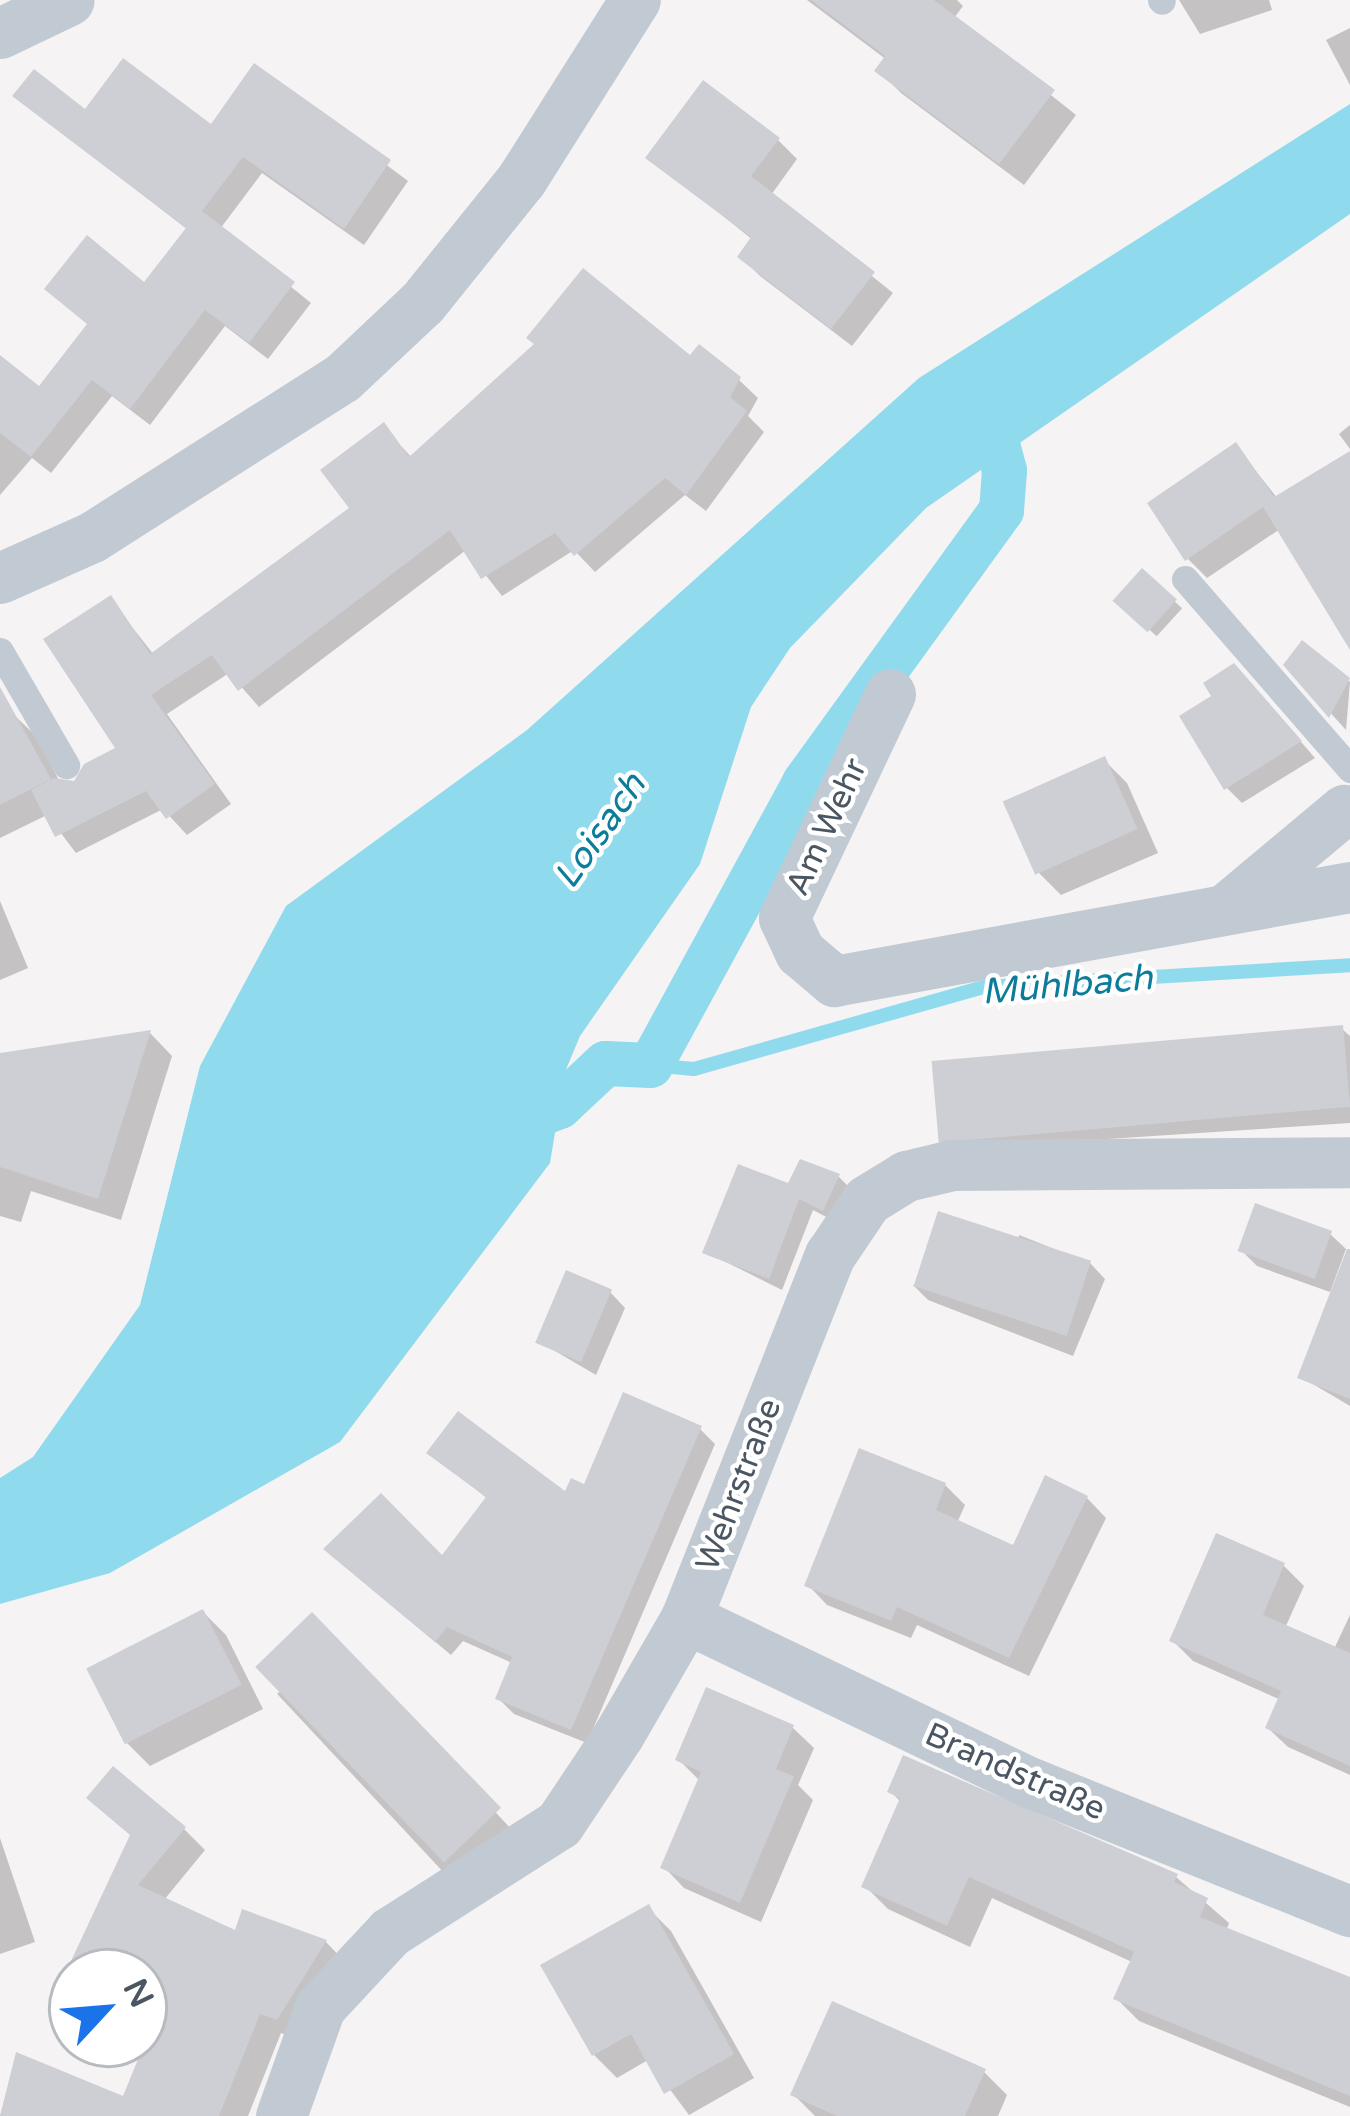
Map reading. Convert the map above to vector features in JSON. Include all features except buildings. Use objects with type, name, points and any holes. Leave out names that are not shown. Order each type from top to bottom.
[{"type":"street","points":[[0,33],[69,0]]},
{"type":"street","points":[[0,578],[92,537],[343,378],[422,302],[521,180],[635,0]]},
{"type":"street","name":"Am Wehr","points":[[890,694],[784,919],[800,952],[834,981],[1350,887]]},
{"type":"street","points":[[1348,790],[1340,851],[1350,867]]},
{"type":"street","name":"Am Wehr","points":[[1224,910],[1348,790]]},
{"type":"street","name":"Wehrstraße","points":[[281,2116],[320,2007],[390,1932],[559,1824],[686,1618],[830,1255],[867,1200],[905,1176],[952,1165],[1350,1162]]},
{"type":"street","name":"Brandstraße","points":[[686,1618],[1031,1783],[1350,1911]]},
{"type":"lane","points":[[1185,579],[1348,790]]},
{"type":"lane","points":[[0,651],[67,765]]},
{"type":"water","name":"Loisach","points":[[1350,104],[1350,214],[926,508],[790,648],[751,707],[700,864],[580,1036],[565,1072],[550,1163],[340,1442],[110,1573],[0,1604],[0,1478],[33,1457],[140,1305],[200,1066],[286,906],[527,730],[919,378]]},
{"type":"waterway","points":[[504,1127],[559,1106],[605,1063],[650,1065],[804,782],[1001,510],[1004,470],[995,437]]},
{"type":"waterway","name":"Mühlbach","points":[[650,1065],[694,1069],[984,987],[1350,965]]}]
